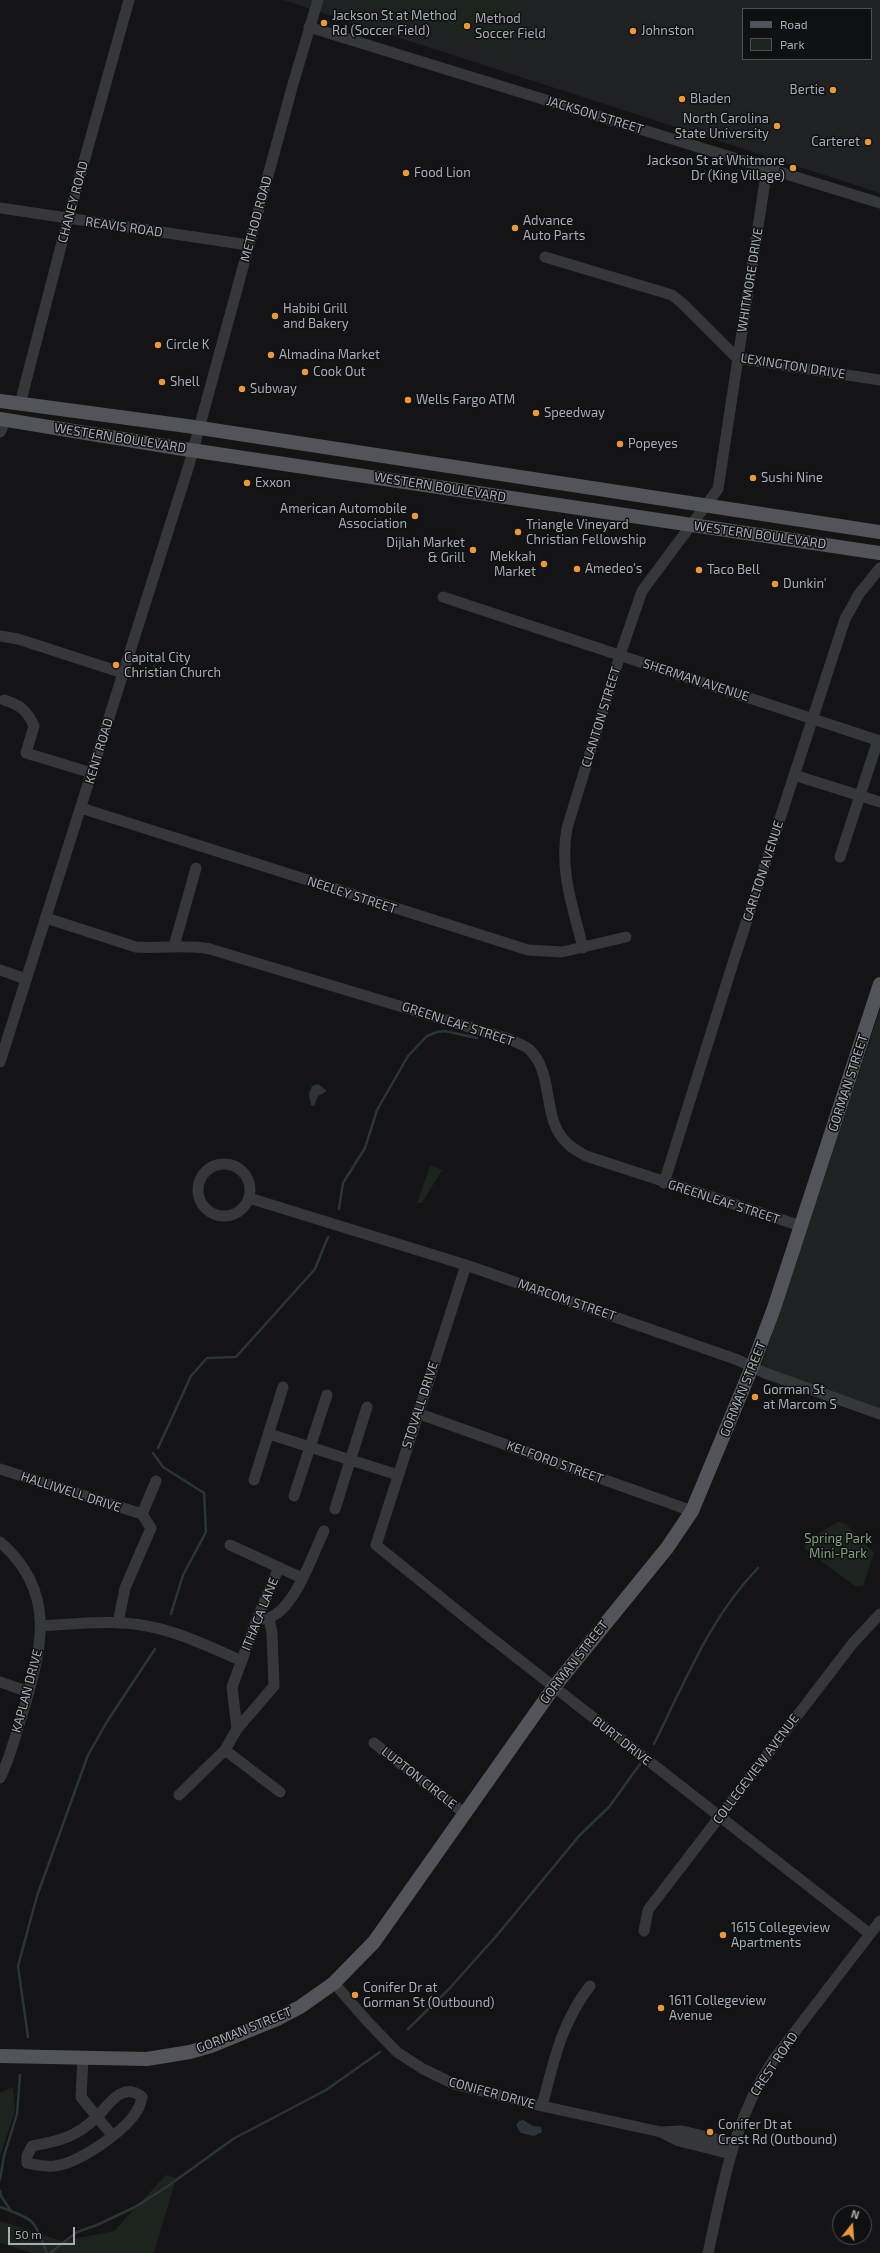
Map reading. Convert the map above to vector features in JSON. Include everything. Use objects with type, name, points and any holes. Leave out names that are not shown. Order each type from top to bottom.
[{"type":"main road","name":"WESTERN BOULEVARD","points":[[0,401],[196,439],[691,525],[880,553]]},
{"type":"main road","name":"WESTERN BOULEVARD","points":[[2,424],[196,439],[706,506],[880,532]]},
{"type":"main road","name":"GORMAN STREET","points":[[0,2056],[147,2059],[190,2052],[233,2038],[277,2019],[306,2003],[334,1983],[374,1942],[554,1687],[667,1548],[692,1511],[752,1367],[801,1226],[880,984]]},
{"type":"street","name":"CHANEY ROAD","points":[[20,404],[68,219],[129,0]]},
{"type":"street","name":"METHOD ROAD","points":[[196,439],[248,245],[309,27],[318,0]]},
{"type":"street","name":"JACKSON STREET","points":[[309,27],[880,203]]},
{"type":"street","name":"WHITMORE DRIVE","points":[[706,506],[718,487],[767,168]]},
{"type":"street","name":"REAVIS ROAD","points":[[0,208],[248,245]]},
{"type":"street","name":"LEXINGTON DRIVE","points":[[545,257],[672,295],[738,358],[880,380]]},
{"type":"street","name":"KENT ROAD","points":[[0,1062],[196,439]]},
{"type":"street","name":"CLANTON STREET","points":[[583,948],[566,878],[563,849],[571,813],[620,655],[642,591],[706,506]]},
{"type":"street","name":"CARLTON AVENUE","points":[[664,1182],[845,619],[860,594],[880,568]]},
{"type":"street","name":"SHERMAN AVENUE","points":[[443,597],[879,740]]},
{"type":"street","points":[[0,636],[18,639],[123,673]]},
{"type":"street","points":[[4,700],[19,705],[28,714],[34,726],[26,754],[92,773]]},
{"type":"street","points":[[840,858],[879,740]]},
{"type":"street","points":[[794,775],[880,802]]},
{"type":"street","name":"NEELEY STREET","points":[[81,808],[520,948],[554,953],[583,948],[626,937]]},
{"type":"street","points":[[174,946],[196,868]]},
{"type":"street","name":"GREENLEAF STREET","points":[[46,918],[136,947],[150,948],[193,945],[210,949],[509,1039],[527,1048],[539,1060],[546,1080],[555,1126],[568,1144],[586,1156],[801,1226]]},
{"type":"street","points":[[0,970],[26,979]]},
{"type":"street","points":[[224,1164],[241,1170],[248,1180],[250,1189],[249,1198],[245,1206],[238,1212],[228,1216],[219,1216],[210,1212],[200,1198],[198,1188],[201,1179],[206,1172],[213,1167],[224,1164]]},
{"type":"street","name":"MARCOM STREET","points":[[249,1198],[466,1265],[880,1414]]},
{"type":"street","name":"STOVALL DRIVE","points":[[376,1545],[417,1413],[466,1265]]},
{"type":"street","points":[[254,1480],[283,1387]]},
{"type":"street","points":[[294,1496],[327,1395]]},
{"type":"street","points":[[335,1508],[367,1407]]},
{"type":"street","name":"KELFORD STREET","points":[[417,1413],[692,1511]]},
{"type":"street","points":[[269,1434],[398,1475]]},
{"type":"street","name":"HALLIWELL DRIVE","points":[[0,1469],[142,1514]]},
{"type":"street","points":[[118,1623],[125,1588],[151,1528],[142,1514],[156,1481]]},
{"type":"street","points":[[257,1619],[269,1618],[289,1603],[324,1531]]},
{"type":"street","name":"KAPLAN DRIVE","points":[[0,1542],[16,1558],[32,1586],[41,1626],[40,1651],[29,1692],[6,1765],[0,1778]]},
{"type":"street","points":[[230,1545],[302,1578]]},
{"type":"street","name":"BURT DRIVE","points":[[376,1545],[554,1687],[870,1934]]},
{"type":"street","name":"ITHACA LANE","points":[[237,1728],[232,1687],[257,1619],[279,1567]]},
{"type":"street","name":"COLLEGEVIEW AVENUE","points":[[644,1931],[648,1910],[721,1817],[853,1643],[880,1614]]},
{"type":"street","points":[[179,1795],[225,1750],[237,1728],[274,1686],[272,1633],[269,1618]]},
{"type":"street","points":[[41,1626],[118,1623],[147,1626],[174,1634],[242,1661]]},
{"type":"street","points":[[0,1682],[29,1692]]},
{"type":"street","name":"LUPTON CIRCLE","points":[[374,1743],[464,1813]]},
{"type":"street","points":[[225,1750],[280,1792]]},
{"type":"street","name":"CREST ROAD","points":[[708,2253],[732,2148],[748,2104],[762,2078],[880,1921]]},
{"type":"street","name":"CONIFER DRIVE","points":[[334,1983],[389,2045],[423,2069],[441,2078],[468,2088],[542,2106],[661,2132],[682,2131],[732,2148]]},
{"type":"street","points":[[542,2106],[565,2026],[571,2012],[590,1986]]},
{"type":"street","points":[[83,2058],[81,2096],[112,2135]]},
{"type":"street","points":[[129,2090],[142,2097],[139,2108],[127,2124],[95,2149],[56,2166],[41,2167],[27,2162],[27,2156],[32,2146],[68,2139],[84,2129],[97,2117],[116,2095],[123,2091],[129,2090]]},
{"type":"shaded area","name":"North Carolina State University","points":[[284,0],[880,0],[880,193],[301,6]]},
{"type":"shaded area","points":[[880,1010],[880,1409],[761,1367]]},
{"type":"shaded area","points":[[318,1084],[327,1091],[318,1096],[314,1106],[311,1105],[309,1094],[312,1086]]},
{"type":"shaded area","points":[[523,2120],[533,2126],[541,2127],[542,2132],[534,2136],[521,2133],[516,2125],[519,2121]]},
{"type":"green space","name":"Method Soccer Field","points":[[349,0],[518,0],[502,51]]},
{"type":"green space","points":[[430,1166],[442,1170],[422,1203],[417,1203]]},
{"type":"green space","name":"Spring Park Mini-Park","points":[[838,1522],[846,1524],[874,1553],[863,1586],[855,1586],[805,1549],[806,1541]]},
{"type":"green space","points":[[13,2087],[15,2111],[0,2156],[0,2093]]},
{"type":"green space","points":[[166,2175],[176,2178],[154,2253],[32,2253],[0,2243],[0,2221],[62,2241],[114,2231]]},
{"type":"waterway","points":[[339,1209],[343,1183],[365,1148],[377,1110],[408,1056],[427,1036],[437,1032],[445,1031],[477,1038]]},
{"type":"waterway","points":[[158,1448],[191,1376],[207,1358],[236,1357],[315,1269],[328,1237]]},
{"type":"waterway","points":[[153,1453],[163,1467],[204,1493],[206,1532],[183,1575],[171,1614]]},
{"type":"waterway","points":[[654,1744],[687,1675],[712,1629],[741,1587],[758,1568]]},
{"type":"waterway","points":[[28,2037],[18,1966],[37,1896],[88,1755],[108,1720],[155,1649]]},
{"type":"waterway","points":[[408,2029],[449,1989],[498,1934],[579,1836],[609,1807],[640,1764]]},
{"type":"waterway","points":[[50,2253],[77,2232],[97,2225],[135,2207],[168,2186],[233,2139],[326,2090],[380,2052]]},
{"type":"waterway","points":[[0,2180],[4,2156],[17,2114],[20,2075]]},
{"type":"waterway","points":[[0,2191],[1,2196],[11,2211]]},
{"type":"waterway","points":[[0,2207],[21,2215],[32,2222],[39,2233],[47,2253]]},
{"type":"place","name":"Jackson St at Method Rd (Soccer Field)","points":[[324,23]]},
{"type":"place","name":"Method Soccer Field","points":[[467,26]]},
{"type":"place","name":"Johnston","points":[[633,31]]},
{"type":"place","name":"Bertie","points":[[833,90]]},
{"type":"place","name":"Bladen","points":[[682,99]]},
{"type":"place","name":"North Carolina State University","points":[[777,126]]},
{"type":"place","name":"Carteret","points":[[868,142]]},
{"type":"place","name":"Jackson St at Whitmore Dr (King Village)","points":[[793,168]]},
{"type":"place","name":"Food Lion","points":[[406,173]]},
{"type":"place","name":"Advance Auto Parts","points":[[515,228]]},
{"type":"place","name":"Habibi Grill and Bakery","points":[[275,316]]},
{"type":"place","name":"Circle K","points":[[158,345]]},
{"type":"place","name":"Almadina Market","points":[[271,355]]},
{"type":"place","name":"Cook Out","points":[[305,372]]},
{"type":"place","name":"Shell","points":[[162,382]]},
{"type":"place","name":"Subway","points":[[242,389]]},
{"type":"place","name":"Wells Fargo ATM","points":[[408,400]]},
{"type":"place","name":"Speedway","points":[[536,413]]},
{"type":"place","name":"Popeyes","points":[[620,444]]},
{"type":"place","name":"Sushi Nine","points":[[753,478]]},
{"type":"place","name":"Exxon","points":[[247,483]]},
{"type":"place","name":"American Automobile Association","points":[[415,516]]},
{"type":"place","name":"Triangle Vineyard Christian Fellowship","points":[[518,532]]},
{"type":"place","name":"Dijlah Market & Grill","points":[[473,550]]},
{"type":"place","name":"Mekkah Market","points":[[544,564]]},
{"type":"place","name":"Amedeo's","points":[[577,569]]},
{"type":"place","name":"Taco Bell","points":[[699,570]]},
{"type":"place","name":"Dunkin'","points":[[775,584]]},
{"type":"place","name":"Capital City Christian Church","points":[[116,665]]},
{"type":"place","name":"Gorman St at Marcom S","points":[[755,1397]]},
{"type":"place","name":"1615 Collegeview Apartments","points":[[723,1935]]},
{"type":"place","name":"Conifer Dr at Gorman St (Outbound)","points":[[355,1995]]},
{"type":"place","name":"1611 Collegeview Avenue","points":[[661,2008]]},
{"type":"place","name":"Conifer Dt at Crest Rd (Outbound)","points":[[710,2132]]}]
